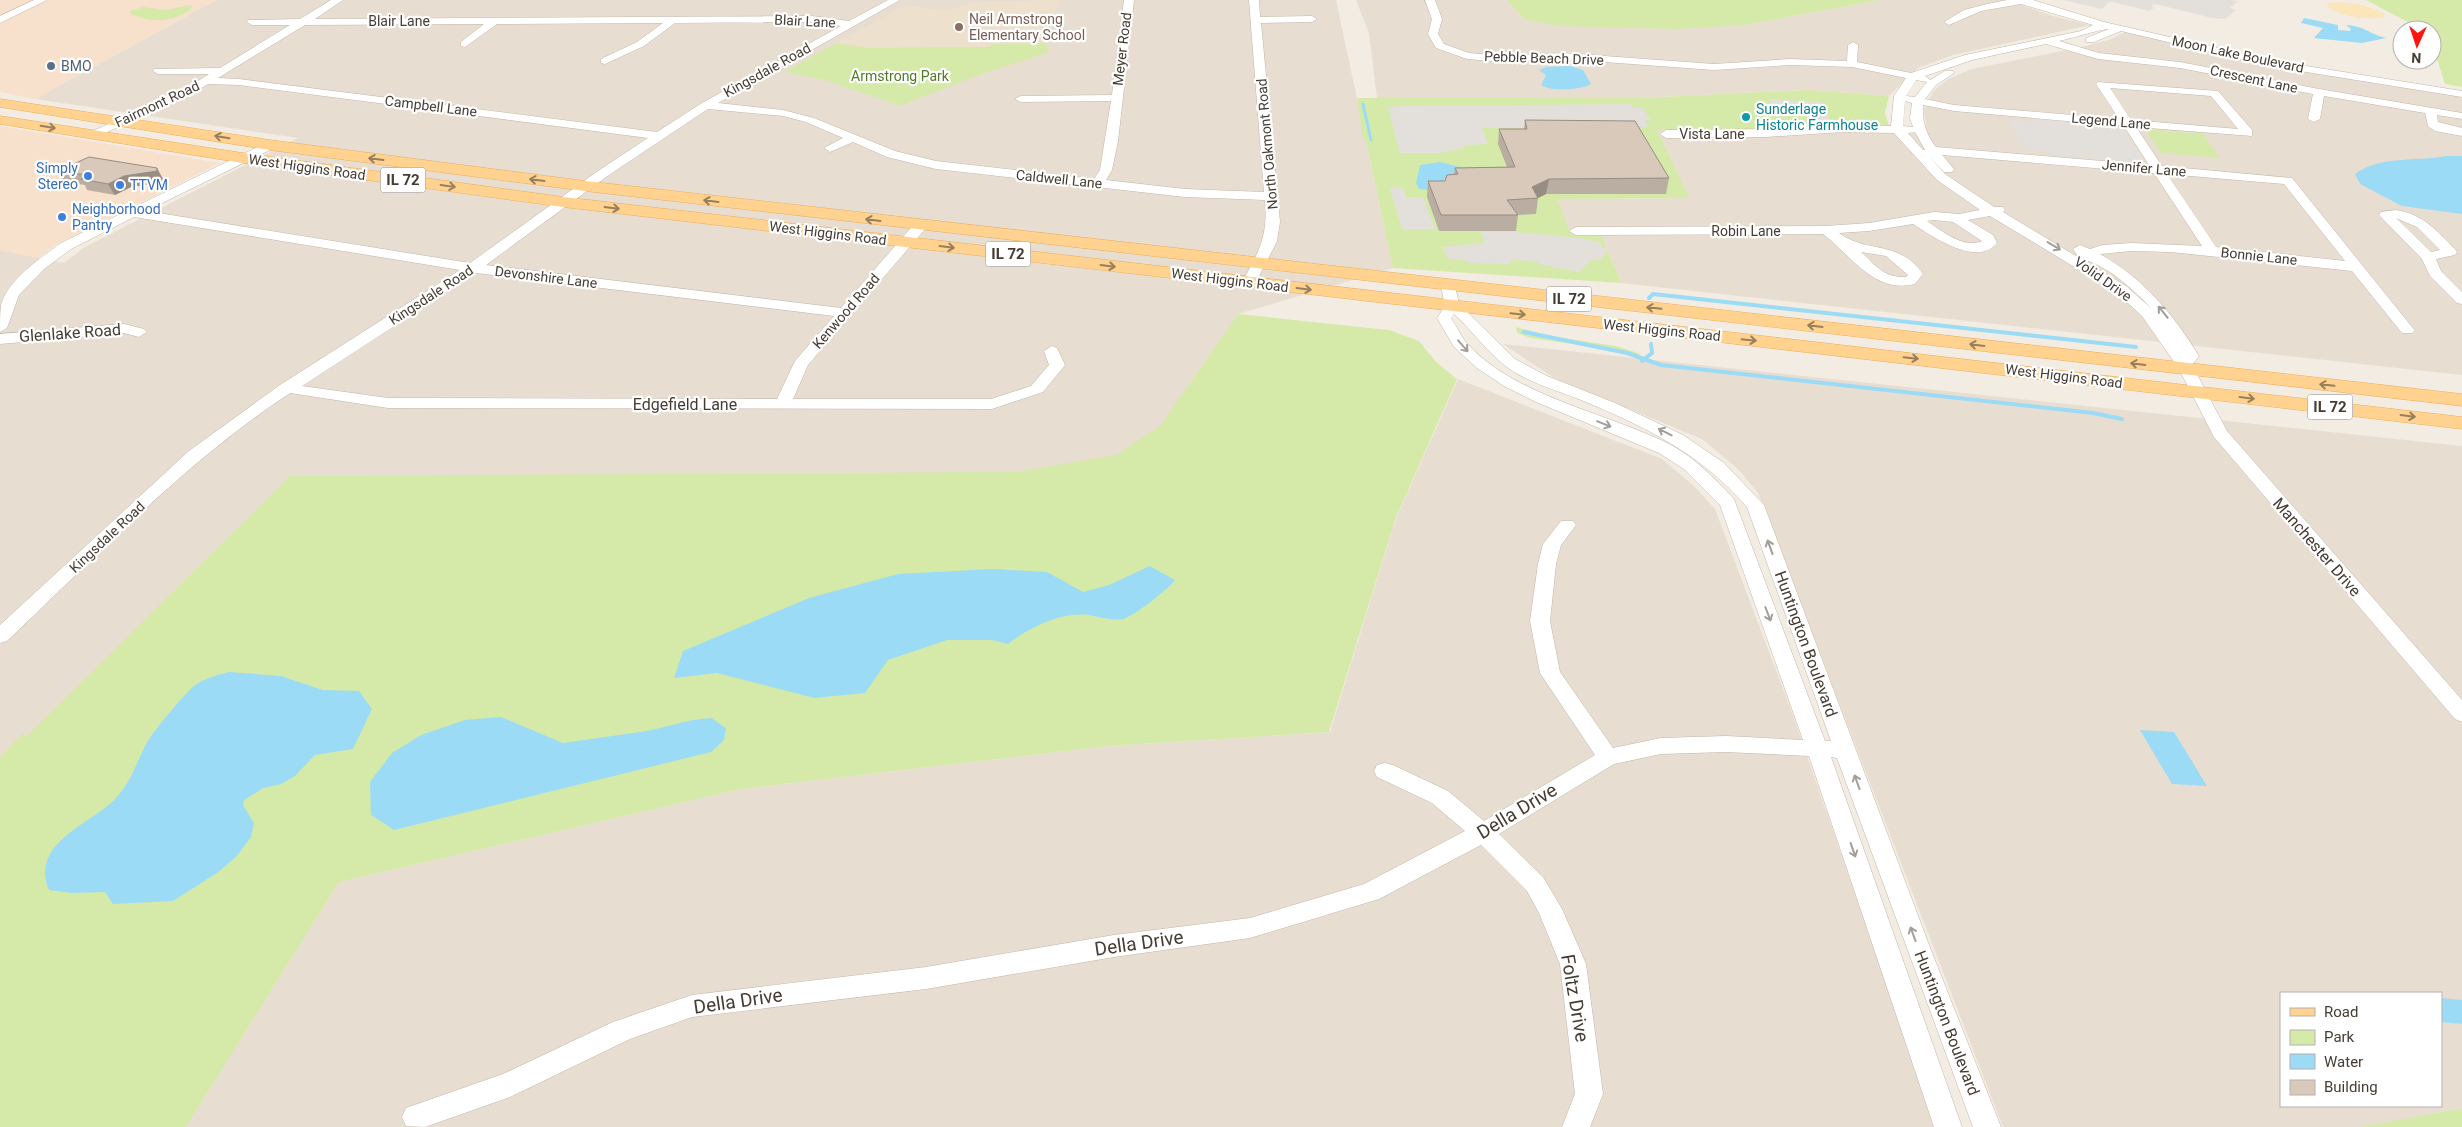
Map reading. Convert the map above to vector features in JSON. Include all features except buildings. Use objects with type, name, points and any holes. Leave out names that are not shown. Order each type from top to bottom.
[{"type":"main road","name":"West Higgins Road","points":[[0,103],[270,145],[585,186],[921,226],[2462,400]]},
{"type":"main road","name":"West Higgins Road","points":[[0,120],[243,158],[563,202],[1249,283],[2462,422]]},
{"type":"street","points":[[0,20],[42,0]]},
{"type":"street","name":"Fairmont Road","points":[[92,134],[186,93],[338,0]]},
{"type":"street","name":"Kingsdale Road","points":[[0,636],[196,455],[232,426],[286,388],[473,268],[657,136],[706,105],[848,24],[895,0]]},
{"type":"street","name":"Meyer Road","points":[[1098,183],[1106,170],[1110,151],[1129,0]]},
{"type":"street","name":"North Oakmont Road","points":[[1249,283],[1273,232],[1273,210],[1270,196],[1254,0]]},
{"type":"street","name":"Pebble Beach Drive","points":[[1430,0],[1438,19],[1433,34],[1440,46],[1468,56],[1504,59],[1563,56],[1701,66],[1790,62],[1852,64],[1932,81]]},
{"type":"street","points":[[1949,22],[1963,12],[1984,6],[2024,0]]},
{"type":"street","name":"Moon Lake Boulevard","points":[[2024,0],[2102,24],[2275,64],[2462,94]]},
{"type":"street","name":"Moon Lake Boulevard","points":[[2024,0],[2262,56],[2462,89]]},
{"type":"street","name":"Blair Lane","points":[[304,21],[812,19],[848,24]]},
{"type":"street","points":[[465,44],[494,20]]},
{"type":"street","points":[[605,61],[643,44],[662,32],[672,20]]},
{"type":"street","points":[[1256,20],[1312,20]]},
{"type":"street","points":[[252,22],[304,21]]},
{"type":"street","points":[[1921,134],[1915,116],[1924,88],[1932,81],[1985,60],[2084,34],[2102,24]]},
{"type":"street","points":[[1978,203],[1941,177],[1899,133],[1900,96],[1913,76],[1969,57],[2054,43],[2083,42],[2120,28]]},
{"type":"street","name":"Crescent Lane","points":[[2054,43],[2098,56],[2180,64],[2319,92],[2462,116]]},
{"type":"street","points":[[1852,64],[1853,45]]},
{"type":"street","points":[[1701,66],[1699,58],[1703,54]]},
{"type":"street","points":[[1737,55],[1754,64]]},
{"type":"street","points":[[1455,62],[1468,56]]},
{"type":"street","name":"Fairmont Road","points":[[158,70],[221,71]]},
{"type":"street","name":"Campbell Lane","points":[[205,81],[239,82],[657,136]]},
{"type":"street","name":"Legend Lane","points":[[1900,96],[1974,110],[2248,133],[2214,92],[2102,84],[2127,122]]},
{"type":"street","points":[[2314,119],[2319,92]]},
{"type":"street","name":"Meyer Road","points":[[1020,99],[1116,98]]},
{"type":"street","name":"Caldwell Lane","points":[[706,105],[783,113],[810,120],[892,154],[936,165],[1226,196],[1270,196]]},
{"type":"street","points":[[2431,111],[2432,124],[2439,128],[2462,132]]},
{"type":"street","points":[[2127,122],[2212,251]]},
{"type":"street","name":"Vista Lane","points":[[1666,134],[1818,130],[1921,134]]},
{"type":"street","name":"Volid Drive","points":[[1921,134],[1937,156],[1958,178],[1993,206],[2082,256]]},
{"type":"street","points":[[830,148],[852,139]]},
{"type":"street","points":[[0,328],[6,295],[39,266],[66,246],[270,145]]},
{"type":"street","name":"Jennifer Lane","points":[[1919,156],[2001,157],[2288,181]]},
{"type":"street","points":[[2288,181],[2407,330]]},
{"type":"street","name":"Robin Lane","points":[[1576,231],[1826,230],[1869,227],[1915,219],[1978,203],[2007,209]]},
{"type":"street","name":"Robin Lane","points":[[1957,218],[1993,206]]},
{"type":"street","name":"Volid Drive","points":[[2007,209],[2082,256],[2121,289],[2147,313],[2186,369]]},
{"type":"street","points":[[1915,219],[1951,242],[1969,247],[1984,247],[1990,243],[1988,238],[1957,218],[1937,212]]},
{"type":"street","name":"Devonshire Lane","points":[[133,213],[473,268],[843,313]]},
{"type":"street","points":[[2456,252],[2417,220],[2402,214],[2386,215],[2428,257],[2435,273],[2462,300]]},
{"type":"street","name":"Kenwood Road","points":[[782,405],[801,364],[843,313],[921,226]]},
{"type":"street","points":[[1826,230],[1846,245]]},
{"type":"street","name":"Bonnie Lane","points":[[2082,256],[2130,246],[2212,251],[2357,267]]},
{"type":"street","name":"Bonnie Lane","points":[[2082,256],[2103,261],[2161,249]]},
{"type":"street","points":[[2428,257],[2456,252]]},
{"type":"street","name":"Volid Drive","points":[[2103,261],[2138,286],[2159,307],[2173,325],[2191,356],[2186,369]]},
{"type":"street","name":"Huntington Boulevard","points":[[1448,286],[1452,306],[1470,319],[1505,358],[1528,373],[1643,421],[1680,440],[1714,462],[1734,480],[1755,504],[1845,750],[1987,1127]]},
{"type":"street","name":"Huntington Boulevard","points":[[1452,306],[1444,318],[1448,329],[1470,353],[1499,376],[1547,400],[1664,448],[1689,464],[1728,503],[1817,749],[1948,1127]]},
{"type":"street","name":"Glenlake Road","points":[[0,339],[124,328],[139,332]]},
{"type":"street","name":"Edgefield Lane","points":[[286,388],[388,403],[992,404],[1037,389],[1057,365],[1052,351]]},
{"type":"street","name":"Manchester Drive","points":[[2186,369],[2220,433],[2462,714]]},
{"type":"street","points":[[1568,526],[1552,544],[1546,564],[1540,621],[1550,673],[1608,757]]},
{"type":"street","name":"Della Drive","points":[[416,1117],[510,1084],[622,1030],[692,1006],[926,978],[1114,946],[1250,928],[1371,892],[1483,833],[1608,757],[1660,746],[1726,744],[1845,750]]},
{"type":"street","name":"Foltz Drive","points":[[1385,771],[1440,797],[1483,833],[1535,884],[1550,909],[1573,964],[1589,1094],[1576,1127]]},
{"type":"shaded area","points":[[0,0],[216,0],[35,99],[0,92]]},
{"type":"shaded area","points":[[216,0],[1336,0],[1393,268],[1238,314],[1162,425],[1116,455],[0,764],[0,250],[64,263],[85,247],[298,138],[35,99]]},
{"type":"shaded area","name":"Neil Armstrong Elementary School","points":[[1059,0],[1047,43],[994,44],[988,47],[869,48],[836,43],[906,5],[945,11],[973,2]]},
{"type":"shaded area","points":[[1356,0],[1507,0],[1523,19],[1744,25],[1880,0],[2007,0],[2053,16],[2090,25],[1953,55],[1918,68],[1889,96],[1808,90],[1640,98],[1377,98],[1369,33]]},
{"type":"shaded area","points":[[2063,0],[2238,1],[2230,8],[2236,10],[2225,19],[2212,18],[2155,4],[2151,6],[2154,8],[2149,11],[2113,2],[2109,2],[2102,9]]},
{"type":"shaded area","points":[[2127,31],[2258,62],[2462,97],[2462,375],[1621,283],[1602,236],[1572,236],[1557,199],[1690,198],[1657,130],[1927,133],[1924,109],[1933,92],[1946,80],[1972,69],[2086,46],[2111,39]]},
{"type":"shaded area","points":[[1769,99],[1822,102],[1831,122],[1808,120],[1803,109],[1772,107]]},
{"type":"shaded area","points":[[1631,104],[1633,108],[1643,108],[1651,120],[1644,121],[1648,127],[1482,128],[1488,144],[1466,145],[1463,148],[1439,153],[1400,153],[1388,108],[1393,108],[1393,106]]},
{"type":"shaded area","points":[[2035,119],[2122,127],[2144,163],[2053,155],[2051,151],[2023,150],[2009,120],[2036,123]]},
{"type":"shaded area","points":[[0,126],[220,163],[57,244],[38,258],[0,250]]},
{"type":"shaded area","points":[[1403,187],[1406,197],[1423,197],[1435,229],[1402,229],[1390,188]]},
{"type":"shaded area","points":[[1481,232],[1515,232],[1579,238],[1603,243],[1600,247],[1608,248],[1601,260],[1592,259],[1579,272],[1539,264],[1537,261],[1510,260],[1511,264],[1470,263],[1465,260],[1449,259],[1442,247],[1485,243]]},
{"type":"shaded area","points":[[1503,344],[2462,446],[2462,1110],[2364,1127],[2003,1127],[1758,493],[1738,469],[1702,439],[1554,378]]},
{"type":"shaded area","points":[[1458,379],[1662,459],[1695,487],[1715,509],[1791,710],[1936,1127],[186,1127],[339,882],[741,789],[1109,746],[1330,732],[1395,521]]},
{"type":"green space","points":[[1507,0],[1880,0],[1744,25],[1677,29],[1559,26],[1523,19]]},
{"type":"green space","points":[[2366,0],[2462,0],[2462,87],[2445,84],[2441,70],[2442,20],[2404,20]]},
{"type":"green space","points":[[193,6],[187,12],[172,19],[146,19],[130,13],[130,11],[143,7],[166,10]]},
{"type":"green space","name":"Armstrong Park","points":[[836,43],[869,48],[988,47],[994,44],[1047,43],[1047,53],[981,74],[900,106],[825,80],[785,72]]},
{"type":"green space","points":[[1808,90],[1889,96],[1885,113],[1891,132],[1657,130],[1690,198],[1557,199],[1572,236],[1602,236],[1621,283],[1393,268],[1366,141],[1362,136],[1357,98],[1640,98]]},
{"type":"green space","points":[[2145,129],[2203,134],[2220,158],[2161,153]]},
{"type":"green space","points":[[1238,314],[1389,330],[1419,341],[1436,362],[1457,379],[1395,520],[1329,732],[1109,746],[741,789],[339,882],[186,1127],[0,1127],[0,757],[23,733],[26,737],[290,476],[1016,472],[1116,455],[1161,425]]},
{"type":"green space","points":[[1516,327],[1550,336],[1616,346],[1641,354],[1636,356],[1613,350],[1531,338],[1517,333]]},
{"type":"green space","points":[[2462,1110],[2462,1127],[2361,1127]]},
{"type":"sand","points":[[2341,2],[2369,7],[2385,15],[2384,17],[2369,19],[2340,13],[2327,7],[2328,3]]},
{"type":"water","points":[[2304,18],[2338,25],[2338,30],[2350,31],[2351,29],[2346,25],[2358,27],[2386,38],[2362,43],[2314,38],[2323,28],[2301,23]]},
{"type":"water","points":[[1570,66],[1583,70],[1591,84],[1580,88],[1566,89],[1552,89],[1541,85],[1546,75],[1539,70],[1546,67]]},
{"type":"water","points":[[2462,156],[2462,214],[2402,206],[2360,184],[2355,174],[2376,164]]},
{"type":"water","points":[[1440,162],[1471,170],[1472,177],[1446,178],[1443,184],[1429,190],[1419,189],[1416,183],[1420,165]]},
{"type":"water","points":[[1150,566],[1175,580],[1151,602],[1129,617],[1115,620],[1089,615],[1056,618],[1026,632],[1008,644],[992,640],[947,640],[888,660],[865,693],[814,698],[717,673],[674,678],[683,651],[809,598],[898,574],[993,569],[1047,572],[1083,592],[1109,585]]},
{"type":"water","points":[[229,672],[281,676],[323,690],[359,691],[372,709],[353,749],[315,755],[295,776],[281,784],[263,788],[244,800],[243,805],[254,823],[251,837],[236,857],[217,873],[173,901],[113,904],[105,892],[72,893],[49,890],[45,877],[45,868],[50,854],[57,845],[121,792],[132,775],[149,739],[190,690],[198,683]]},
{"type":"water","points":[[501,717],[563,743],[647,731],[693,720],[711,718],[726,728],[724,740],[711,752],[394,830],[371,815],[370,782],[392,753],[421,735],[465,720]]},
{"type":"water","points":[[2140,730],[2174,732],[2207,786],[2172,784]]},
{"type":"water","points":[[2442,998],[2462,1000],[2462,1024],[2442,1022]]},
{"type":"waterway","points":[[1363,104],[1371,140]]},
{"type":"waterway","points":[[1649,298],[1653,294],[2136,347]]},
{"type":"waterway","points":[[1524,332],[1627,353],[1644,359]]},
{"type":"waterway","points":[[1644,359],[1652,353],[1651,344]]},
{"type":"waterway","points":[[1644,359],[1661,365],[2093,413],[2122,419]]},
{"type":"place","name":"Neil Armstrong Elementary School","points":[[959,27]]},
{"type":"place","name":"BMO","points":[[51,66]]},
{"type":"place","name":"Sunderlage Historic Farmhouse","points":[[1746,117]]},
{"type":"place","name":"Simply Stereo","points":[[88,176]]},
{"type":"place","name":"TTVM","points":[[120,185]]},
{"type":"place","name":"Neighborhood Pantry","points":[[62,217]]}]
